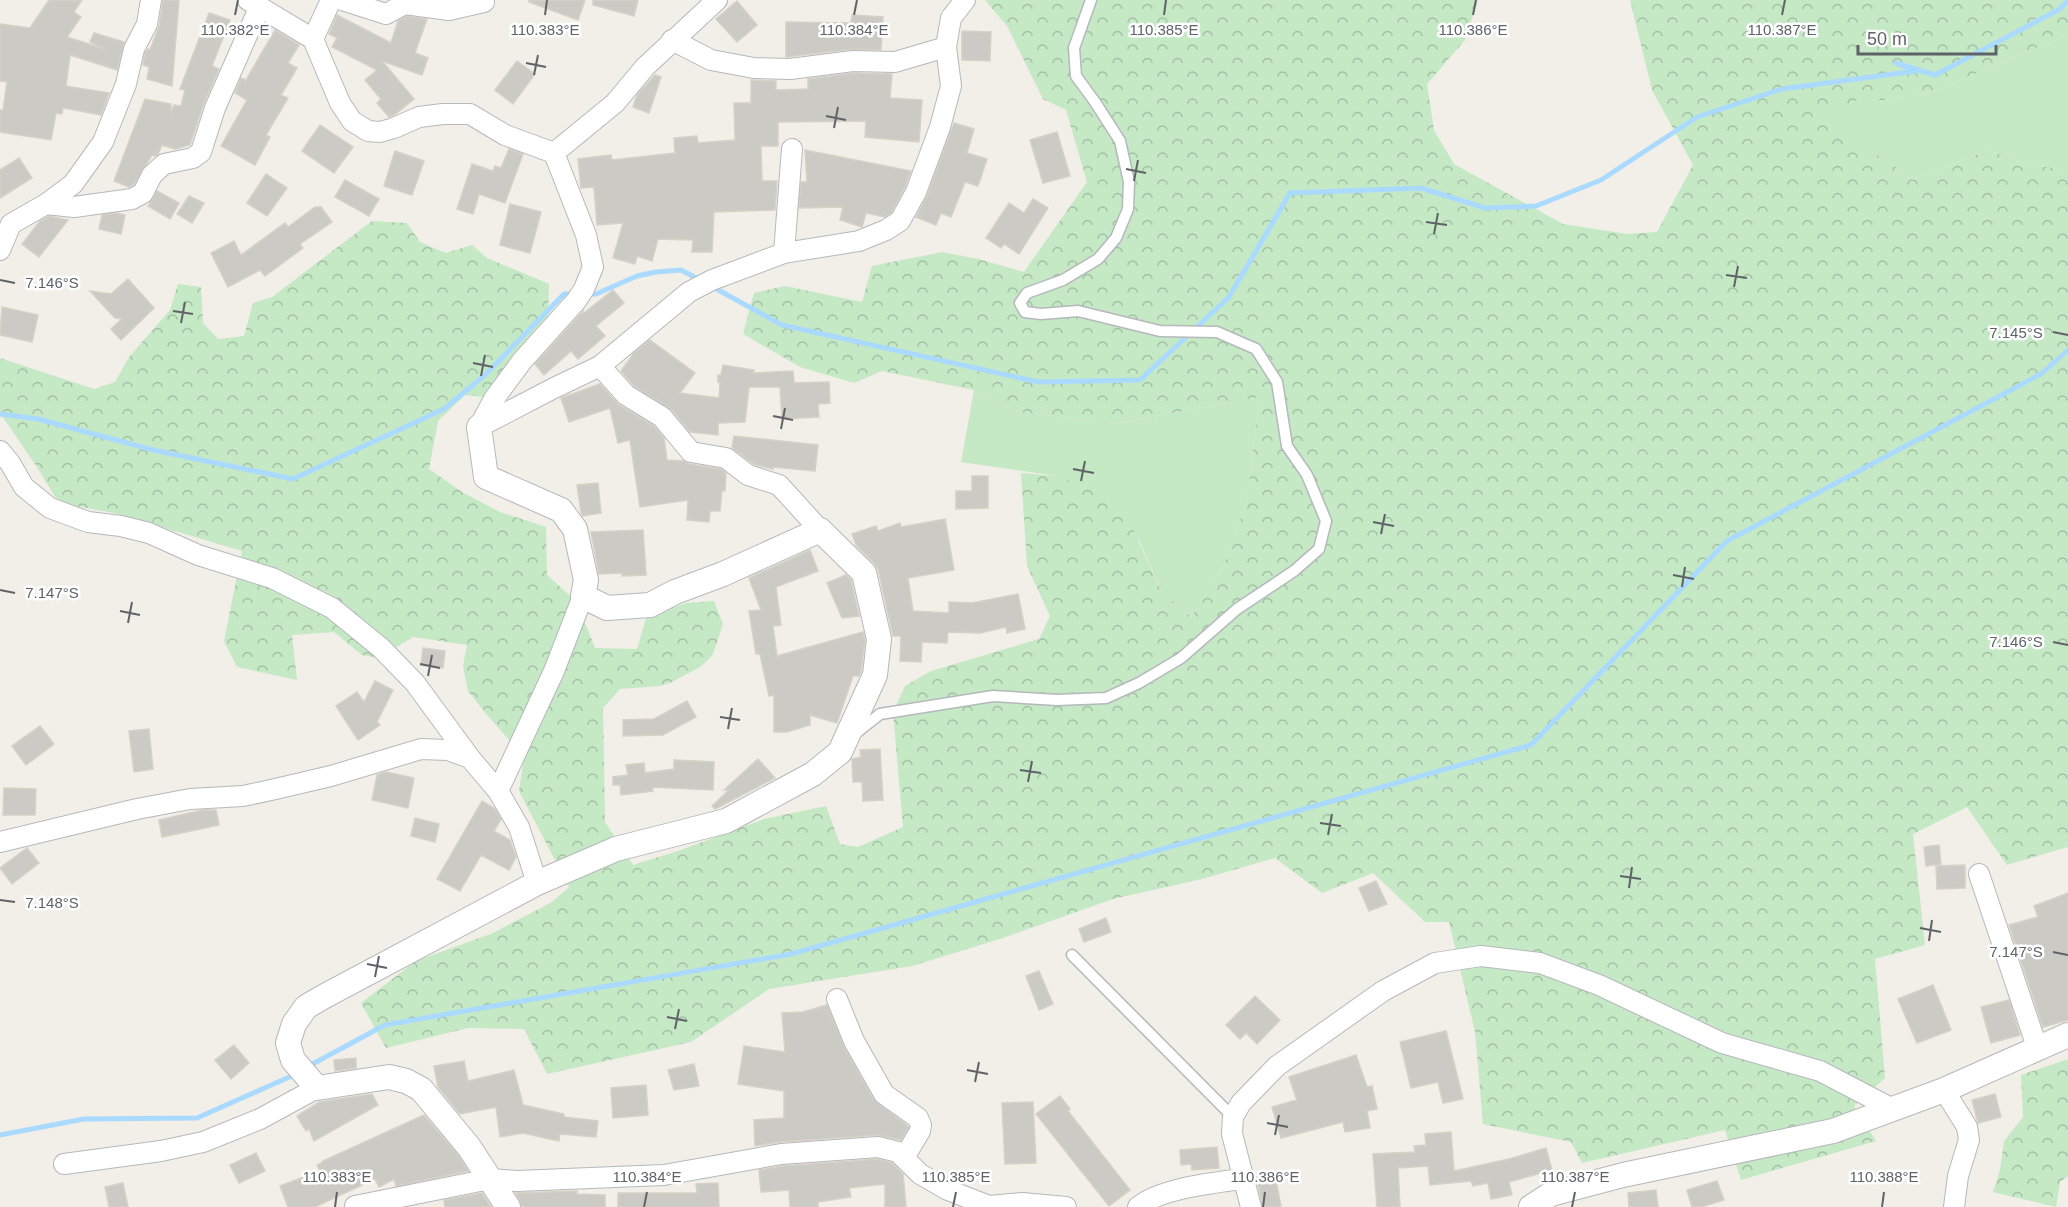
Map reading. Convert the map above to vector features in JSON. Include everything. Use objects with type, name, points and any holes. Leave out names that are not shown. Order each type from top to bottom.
[{"type":"street","points":[[0,250],[11,224],[46,204],[73,184],[103,142],[126,84],[134,49],[147,24],[151,0]]},
{"type":"street","points":[[313,39],[331,0]]},
{"type":"street","points":[[342,0],[386,14],[405,4],[449,10],[484,2]]},
{"type":"street","points":[[554,153],[615,103],[645,67],[717,0]]},
{"type":"street","points":[[479,427],[600,366],[689,292],[712,280],[784,253],[859,241],[886,230],[900,221],[916,192],[940,127],[951,86],[946,47],[951,18],[964,0]]},
{"type":"street","points":[[46,204],[74,207],[132,199],[143,193],[152,175],[165,165],[193,158],[201,152],[254,3],[313,39],[340,103],[352,121],[368,131],[387,130],[419,117],[470,114],[505,135],[554,153],[586,235],[593,267],[580,295],[508,380],[494,399],[479,427],[486,477],[561,510],[575,529],[586,580],[584,596],[554,671],[498,791]]},
{"type":"street","points":[[672,40],[711,60],[754,68],[790,69],[853,61],[895,62],[946,47]]},
{"type":"street","points":[[784,253],[792,149]]},
{"type":"street","points":[[314,1084],[293,1060],[288,1043],[294,1024],[306,1007],[322,996],[537,883],[616,849],[726,821],[813,774],[840,752],[875,675],[879,639],[864,573],[779,485],[748,476],[726,458],[691,452],[662,417],[626,395],[600,366]]},
{"type":"street","points":[[0,451],[24,487],[50,508],[88,522],[121,526],[149,533],[198,555],[272,578],[332,608],[381,648],[415,683],[470,758],[498,791],[519,827],[537,883]]},
{"type":"street","points":[[584,596],[607,608],[650,606],[675,592],[723,574],[820,530]]},
{"type":"street","points":[[0,842],[137,809],[190,799],[243,796],[271,790],[330,776],[422,749],[448,750],[470,758]]},
{"type":"street","points":[[1979,874],[2038,1050]]},
{"type":"street","points":[[1251,1207],[1232,1134],[1233,1118],[1241,1103],[1277,1066],[1383,991],[1435,963],[1481,956],[1540,963],[1599,985],[1722,1043],[1820,1071],[1891,1108]]},
{"type":"street","points":[[837,999],[854,1041],[884,1094],[918,1118],[921,1125],[920,1131],[904,1158]]},
{"type":"street","points":[[1531,1207],[1551,1194],[1602,1180],[1724,1152],[1833,1131],[1944,1089],[2068,1035]]},
{"type":"street","points":[[64,1164],[202,1142],[260,1119],[314,1084],[389,1077],[421,1089],[469,1147],[508,1207]]},
{"type":"street","points":[[1944,1089],[1967,1127],[1969,1140],[1958,1176],[1954,1207]]},
{"type":"street","points":[[355,1206],[490,1179],[518,1181],[664,1175],[781,1154],[878,1147],[898,1152],[920,1174],[948,1190],[989,1207],[1022,1203],[1066,1207]]},
{"type":"street","points":[[1138,1207],[1145,1201],[1190,1186],[1242,1179]]},
{"type":"lane","points":[[840,752],[861,728],[880,714],[993,696],[1057,700],[1106,698],[1139,683],[1181,658],[1238,609],[1294,571],[1319,549],[1326,521],[1308,475],[1287,446],[1277,382],[1256,349],[1217,332],[1160,331],[1078,311],[1041,314],[1024,312],[1020,303],[1027,293],[1063,280],[1098,259],[1116,238],[1128,210],[1129,182],[1120,141],[1076,76],[1074,48],[1091,0]]},
{"type":"lane","points":[[1072,955],[1233,1118]]},
{"type":"green space","points":[[985,0],[1478,0],[1465,40],[1427,84],[1434,130],[1454,164],[1563,224],[1627,234],[1657,232],[1693,165],[1652,90],[1630,0],[2068,0],[2068,35],[1929,93],[1883,100],[1858,100],[1819,117],[1913,180],[1988,150],[2023,163],[2068,171],[2068,847],[2007,865],[1967,807],[1913,834],[1925,945],[1875,959],[1885,1078],[1854,1106],[1876,1141],[1741,1180],[1725,1130],[1582,1163],[1571,1142],[1483,1124],[1475,1032],[1449,922],[1425,922],[1373,873],[1322,893],[1275,858],[1202,879],[1113,899],[1000,939],[912,966],[769,989],[691,1042],[547,1074],[524,1029],[468,1028],[386,1048],[361,1003],[416,961],[493,933],[552,902],[569,887],[519,791],[524,757],[468,691],[463,666],[467,645],[413,637],[379,658],[362,655],[334,632],[292,635],[297,680],[237,667],[224,641],[242,551],[114,513],[59,503],[0,413],[0,358],[94,389],[115,382],[129,357],[170,310],[178,284],[201,287],[203,323],[218,339],[244,336],[253,303],[272,297],[372,221],[407,223],[420,242],[446,253],[472,245],[487,258],[549,284],[548,320],[484,397],[465,395],[438,421],[429,469],[462,492],[500,512],[546,527],[547,575],[577,602],[595,648],[637,649],[647,615],[687,603],[714,601],[723,624],[713,654],[707,661],[670,683],[620,689],[603,708],[605,822],[633,865],[764,819],[826,806],[840,844],[858,847],[903,827],[893,712],[905,686],[931,671],[1039,639],[1050,616],[1027,566],[1021,473],[1057,476],[1103,494],[1125,512],[1162,592],[1191,617],[1223,567],[1246,504],[1260,397],[1115,424],[1019,412],[974,390],[882,371],[854,383],[800,367],[743,334],[754,293],[785,286],[862,302],[872,266],[942,252],[1024,272],[1087,182],[1066,110],[1043,99],[1007,26]]},
{"type":"green space","points":[[2068,35],[2068,171],[2023,163],[1988,150],[1913,180],[1818,117],[1858,100],[1883,100],[1929,93]]},
{"type":"green space","points":[[974,390],[1019,412],[1115,424],[1260,397],[1246,504],[1223,567],[1191,617],[1162,592],[1139,540],[1057,476],[961,462]]},
{"type":"green space","points":[[2068,1059],[2068,1176],[2060,1182],[2056,1207],[1993,1192],[2000,1170],[2004,1141],[2023,1117],[2021,1075]]},
{"type":"building","points":[[49,0],[82,0],[74,12],[81,17],[67,37],[105,49],[90,42],[94,33],[124,42],[117,70],[70,55],[66,86],[109,93],[101,115],[63,108],[62,114],[56,113],[51,140],[0,132],[0,110],[3,110],[7,82],[0,81],[0,24],[30,28]]},
{"type":"building","points":[[163,0],[179,0],[172,86],[147,79],[149,67],[143,65],[145,53],[148,49],[150,50],[159,26]]},
{"type":"building","points":[[529,0],[585,0],[578,20],[529,2]]},
{"type":"building","points":[[593,0],[638,0],[634,16],[593,5]]},
{"type":"building","points":[[737,1],[757,25],[737,42],[716,19]]},
{"type":"building","points":[[209,13],[230,20],[212,66],[219,69],[204,103],[190,145],[175,149],[162,145],[158,154],[152,155],[134,184],[129,187],[114,181],[145,99],[171,104],[171,113],[174,105],[181,106],[185,90],[180,89]]},
{"type":"building","points":[[337,15],[391,43],[398,21],[407,16],[427,19],[415,53],[428,58],[422,75],[382,61],[414,99],[394,115],[389,117],[377,103],[381,99],[365,80],[377,70],[332,47],[337,38],[329,34]]},
{"type":"building","points":[[852,15],[883,17],[881,50],[852,49],[786,57],[786,22],[851,23]]},
{"type":"building","points":[[275,30],[299,45],[288,63],[297,68],[281,95],[288,98],[266,135],[270,137],[255,165],[221,146],[247,100],[235,93],[241,78],[246,80]]},
{"type":"building","points":[[962,31],[991,32],[990,61],[962,60]]},
{"type":"building","points":[[517,61],[535,74],[513,104],[495,90]]},
{"type":"building","points":[[854,73],[892,74],[890,98],[922,100],[919,142],[865,137],[866,121],[778,122],[778,146],[761,146],[762,181],[777,181],[775,210],[714,212],[712,252],[692,252],[693,240],[658,239],[652,261],[637,256],[635,264],[613,258],[623,223],[597,225],[594,187],[581,188],[578,159],[611,155],[612,160],[675,153],[674,138],[697,136],[698,143],[735,140],[734,103],[751,103],[751,80],[776,81],[776,90],[808,89],[808,79]]},
{"type":"building","points":[[655,75],[661,77],[649,113],[633,107],[637,95]]},
{"type":"building","points":[[954,123],[974,129],[967,153],[987,159],[978,186],[965,182],[951,217],[941,213],[936,225],[916,217],[927,196]]},
{"type":"building","points":[[320,125],[353,147],[334,173],[302,151]]},
{"type":"building","points":[[1057,132],[1070,176],[1043,183],[1030,140]]},
{"type":"building","points":[[509,149],[523,154],[505,203],[479,194],[473,214],[457,209],[472,164],[493,171],[495,166],[501,168]]},
{"type":"building","points":[[805,150],[911,171],[891,213],[885,217],[866,213],[862,227],[840,220],[843,207],[799,208],[801,182],[807,182]]},
{"type":"building","points":[[395,151],[424,161],[412,195],[384,186]]},
{"type":"building","points":[[19,158],[32,178],[0,198],[0,170]]},
{"type":"building","points":[[266,174],[287,188],[267,216],[247,203]]},
{"type":"building","points":[[345,180],[379,199],[369,216],[335,197]]},
{"type":"building","points":[[157,191],[179,203],[170,219],[148,206]]},
{"type":"building","points":[[189,196],[204,203],[192,223],[177,214]]},
{"type":"building","points":[[1033,199],[1048,208],[1019,254],[1004,244],[1001,248],[986,238],[1009,203],[1024,213]]},
{"type":"building","points":[[510,204],[541,212],[530,253],[500,245]]},
{"type":"building","points":[[315,207],[321,207],[332,222],[300,244],[303,248],[265,276],[260,270],[228,287],[211,253],[234,241],[241,255],[285,223],[288,227]]},
{"type":"building","points":[[116,213],[125,215],[121,234],[99,229],[102,215]]},
{"type":"building","points":[[49,216],[68,220],[39,257],[22,244],[40,221]]},
{"type":"building","points":[[128,279],[154,308],[121,340],[111,329],[122,319],[115,318],[90,291],[111,294]]},
{"type":"building","points":[[613,290],[624,303],[596,326],[605,336],[578,359],[571,351],[544,375],[535,364],[583,311],[584,313]]},
{"type":"building","points":[[2,307],[38,315],[32,342],[0,335]]},
{"type":"building","points":[[650,340],[695,373],[680,393],[719,398],[718,375],[721,375],[723,365],[754,370],[753,373],[793,371],[794,383],[829,382],[830,403],[818,404],[819,417],[782,419],[780,387],[749,387],[745,422],[718,423],[718,435],[690,432],[671,409],[634,386],[621,371],[634,353]]},
{"type":"building","points":[[600,384],[619,405],[654,426],[664,438],[667,460],[721,469],[726,473],[725,491],[722,490],[720,511],[710,511],[709,522],[687,520],[688,500],[640,507],[630,440],[618,443],[610,408],[569,422],[561,398]]},
{"type":"building","points":[[734,436],[818,445],[815,471],[773,467],[773,469],[754,464],[732,448]]},
{"type":"building","points":[[972,476],[988,476],[988,508],[956,509],[956,491],[972,491]]},
{"type":"building","points":[[598,483],[601,513],[583,516],[577,485]]},
{"type":"building","points":[[945,519],[954,570],[908,578],[913,611],[949,613],[949,602],[972,603],[1018,594],[1025,629],[1007,633],[1006,627],[980,633],[948,632],[947,643],[922,642],[921,662],[900,661],[901,636],[893,636],[878,569],[856,545],[852,534],[876,526],[878,531],[900,523],[901,527]]},
{"type":"building","points":[[643,530],[646,575],[599,574],[591,532]]},
{"type":"building","points":[[810,550],[818,571],[776,587],[781,625],[773,626],[777,656],[863,632],[865,640],[861,671],[859,676],[853,676],[837,723],[810,715],[810,725],[787,732],[774,732],[774,695],[769,696],[760,654],[756,654],[749,611],[761,610],[749,578]]},
{"type":"building","points":[[846,575],[851,580],[859,616],[842,618],[827,583]]},
{"type":"building","points":[[423,648],[445,651],[443,668],[421,665]]},
{"type":"building","points":[[375,681],[393,690],[377,722],[380,725],[358,740],[336,706],[357,692],[364,702]]},
{"type":"building","points":[[687,701],[696,717],[663,735],[623,736],[623,720],[654,719]]},
{"type":"building","points":[[40,726],[54,744],[26,765],[12,746]]},
{"type":"building","points":[[149,729],[153,769],[134,772],[129,731]]},
{"type":"building","points":[[880,749],[883,800],[863,801],[862,782],[853,782],[852,759],[861,757],[860,750]]},
{"type":"building","points":[[758,759],[775,778],[715,809],[712,806],[729,790],[724,790]]},
{"type":"building","points":[[674,760],[714,762],[713,790],[652,787],[653,791],[621,795],[620,785],[613,785],[613,777],[628,775],[626,765],[644,763],[645,773],[674,769]]},
{"type":"building","points":[[386,772],[414,778],[408,808],[372,800],[377,775]]},
{"type":"building","points":[[4,788],[36,789],[35,815],[3,815]]},
{"type":"building","points":[[482,801],[494,808],[501,819],[494,831],[510,840],[516,857],[509,870],[481,855],[460,891],[437,879]]},
{"type":"building","points":[[202,810],[216,810],[219,825],[162,837],[159,820]]},
{"type":"building","points":[[415,818],[439,824],[435,842],[411,836]]},
{"type":"building","points":[[1939,845],[1941,864],[1926,866],[1924,847]]},
{"type":"building","points":[[27,848],[39,863],[12,884],[0,868]]},
{"type":"building","points":[[1965,865],[1965,888],[1937,889],[1936,866]]},
{"type":"building","points":[[1376,881],[1387,904],[1369,911],[1359,888]]},
{"type":"building","points":[[2068,893],[2068,1020],[2043,1027],[2009,925],[2038,917],[2034,906]]},
{"type":"building","points":[[1106,918],[1111,932],[1084,942],[1079,929]]},
{"type":"building","points":[[1039,971],[1053,1004],[1039,1010],[1026,976]]},
{"type":"building","points":[[1933,985],[1951,1030],[1917,1043],[1898,999]]},
{"type":"building","points":[[1255,996],[1280,1020],[1257,1044],[1246,1033],[1240,1039],[1226,1025]]},
{"type":"building","points":[[2009,1000],[2020,1035],[1991,1043],[1981,1007]]},
{"type":"building","points":[[827,1005],[844,1047],[874,1100],[909,1127],[901,1140],[877,1135],[755,1146],[754,1120],[784,1118],[784,1091],[738,1084],[744,1046],[785,1052],[782,1013],[803,1012]]},
{"type":"building","points":[[1446,1031],[1463,1099],[1443,1103],[1438,1082],[1411,1088],[1400,1042]]},
{"type":"building","points":[[234,1045],[249,1063],[231,1079],[215,1060]]},
{"type":"building","points":[[1356,1055],[1367,1087],[1372,1086],[1377,1109],[1367,1111],[1370,1128],[1345,1132],[1343,1122],[1281,1138],[1272,1107],[1297,1100],[1289,1077]]},
{"type":"building","points":[[356,1058],[356,1068],[335,1071],[334,1060]]},
{"type":"building","points":[[464,1061],[468,1081],[514,1070],[523,1105],[564,1114],[564,1117],[598,1121],[596,1137],[560,1134],[559,1141],[523,1133],[500,1137],[496,1107],[460,1114],[438,1087],[434,1066]]},
{"type":"building","points":[[694,1064],[699,1086],[674,1090],[668,1070]]},
{"type":"building","points":[[646,1085],[648,1115],[613,1118],[611,1088]]},
{"type":"building","points":[[372,1094],[378,1105],[314,1141],[309,1129],[306,1131],[297,1116],[319,1102]]},
{"type":"building","points":[[1995,1094],[2001,1117],[1978,1123],[1972,1100]]},
{"type":"building","points":[[1060,1096],[1070,1109],[1068,1111],[1130,1190],[1109,1206],[1036,1114]]},
{"type":"building","points":[[1033,1102],[1036,1163],[1005,1164],[1002,1103]]},
{"type":"building","points":[[424,1115],[458,1155],[468,1171],[396,1186],[394,1179],[379,1187],[375,1179],[315,1207],[288,1207],[280,1186],[320,1171],[317,1165],[323,1161]]},
{"type":"building","points":[[1451,1132],[1454,1171],[1546,1148],[1552,1170],[1509,1182],[1512,1195],[1491,1199],[1488,1183],[1473,1186],[1471,1181],[1430,1185],[1428,1166],[1398,1168],[1400,1207],[1377,1207],[1373,1154],[1415,1152],[1414,1146],[1426,1145],[1425,1134]]},
{"type":"building","points":[[1217,1147],[1219,1168],[1192,1170],[1191,1164],[1181,1165],[1180,1150]]},
{"type":"building","points":[[256,1153],[265,1171],[239,1183],[230,1165]]},
{"type":"building","points":[[877,1159],[892,1163],[903,1174],[906,1207],[885,1207],[885,1184],[849,1188],[851,1197],[818,1202],[818,1207],[790,1207],[789,1190],[761,1192],[759,1170],[782,1166]]},
{"type":"building","points":[[1275,1174],[1281,1207],[1263,1207],[1256,1177]]},
{"type":"building","points":[[1717,1181],[1724,1200],[1701,1207],[1692,1207],[1687,1190]]},
{"type":"building","points":[[123,1183],[128,1207],[109,1207],[105,1187]]},
{"type":"building","points":[[718,1183],[719,1207],[618,1207],[618,1193],[697,1193],[696,1184]]},
{"type":"building","points":[[1656,1190],[1658,1207],[1629,1207],[1628,1193]]},
{"type":"building","points":[[577,1191],[577,1194],[605,1195],[605,1207],[522,1207],[516,1193]]},
{"type":"building","points":[[482,1193],[491,1207],[445,1207],[444,1200]]},
{"type":"waterway","points":[[711,286],[782,325],[1038,382],[1140,380],[1229,297],[1290,193],[1421,188],[1485,208],[1536,206],[1601,180],[1697,117],[1782,89],[1916,71],[1896,63],[1935,75],[2060,9],[2068,0]]},
{"type":"waterway","points":[[587,294],[596,294],[637,276],[656,272],[681,270],[700,280]]},
{"type":"waterway","points":[[0,414],[38,419],[153,450],[293,479],[444,409],[486,374],[564,294],[575,294]]},
{"type":"waterway","points":[[307,1067],[385,1025],[791,954],[1531,745],[1727,541],[2041,374],[2068,350]]},
{"type":"waterway","points":[[0,1135],[84,1119],[197,1118],[296,1074]]}]
